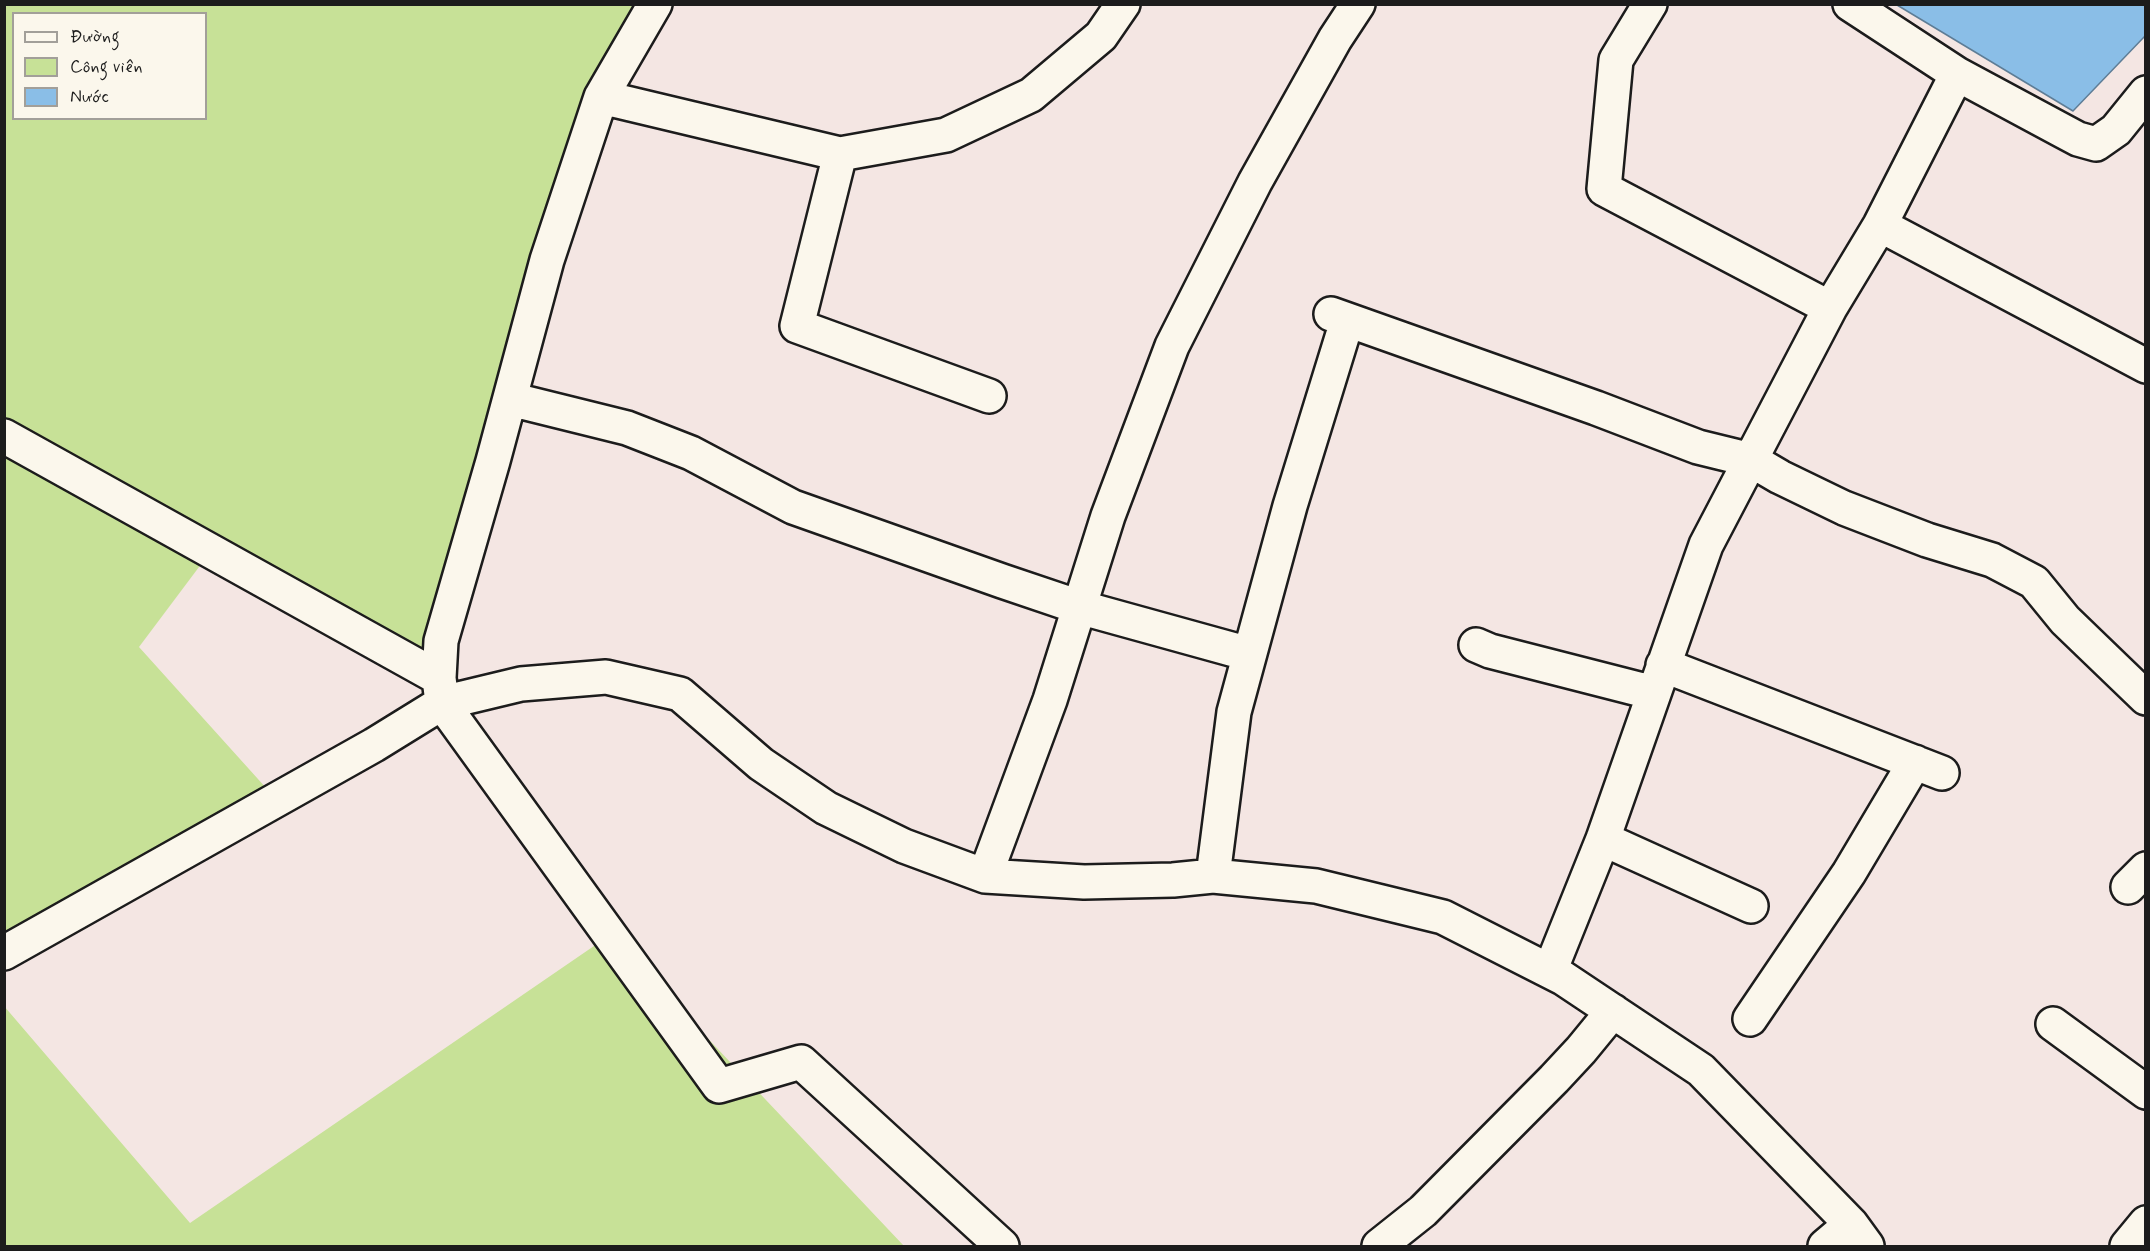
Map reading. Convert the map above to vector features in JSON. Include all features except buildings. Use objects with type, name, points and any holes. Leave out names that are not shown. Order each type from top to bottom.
[{"type":"street","points":[[440,690],[441,641],[547,260],[601,97],[655,4]]},
{"type":"street","points":[[601,97],[840,154],[946,135],[1031,94],[1101,36],[1123,4]]},
{"type":"street","points":[[985,876],[1050,700],[1108,516],[1172,346],[1255,182],[1335,39],[1358,4]]},
{"type":"street","points":[[1650,4],[1616,60],[1604,189],[1830,308]]},
{"type":"street","points":[[1850,4],[1957,74],[2078,139],[2096,144],[2116,130],[2145,93]]},
{"type":"street","points":[[1550,971],[1604,839],[1706,545],[1830,308],[1880,225],[1957,74]]},
{"type":"street","points":[[840,154],[796,326],[989,396]]},
{"type":"street","points":[[1880,225],[2145,366]]},
{"type":"street","points":[[1213,876],[1234,711],[1339,317],[1596,408],[1698,447],[1751,460],[1780,477],[1844,508],[1927,540],[1992,560],[2034,582],[2065,620],[2145,698]]},
{"type":"street","points":[[510,399],[627,428],[691,453],[793,507],[1079,607],[1250,654]]},
{"type":"street","points":[[4,436],[440,690],[718,1086],[801,1062],[1002,1246]]},
{"type":"street","points":[[1476,645],[1490,651],[1659,679],[1929,767],[1849,873],[1750,1019]]},
{"type":"street","points":[[4,953],[374,745],[440,690],[606,677],[680,694],[761,764],[826,808],[904,846],[985,876],[1084,882],[1173,880],[1213,876],[1316,885],[1443,917],[1563,978],[1701,1070],[1859,1235],[1825,1246]]},
{"type":"street","points":[[1604,839],[1751,906]]},
{"type":"street","points":[[1379,1246],[1423,1211],[1581,1050],[1612,1011]]},
{"type":"street","points":[[2053,1024],[2145,1092]]},
{"type":"street","points":[[2127,1246],[2145,1224]]},
{"type":"green space","points":[[5,5],[655,5],[601,97],[439,678],[211,551],[139,647],[276,799],[5,955]]},
{"type":"green space","points":[[610,935],[904,1246],[5,1246],[4,1006],[190,1223]]},
{"type":"water","points":[[1897,5],[2145,5],[2145,36],[2073,111]]}]
